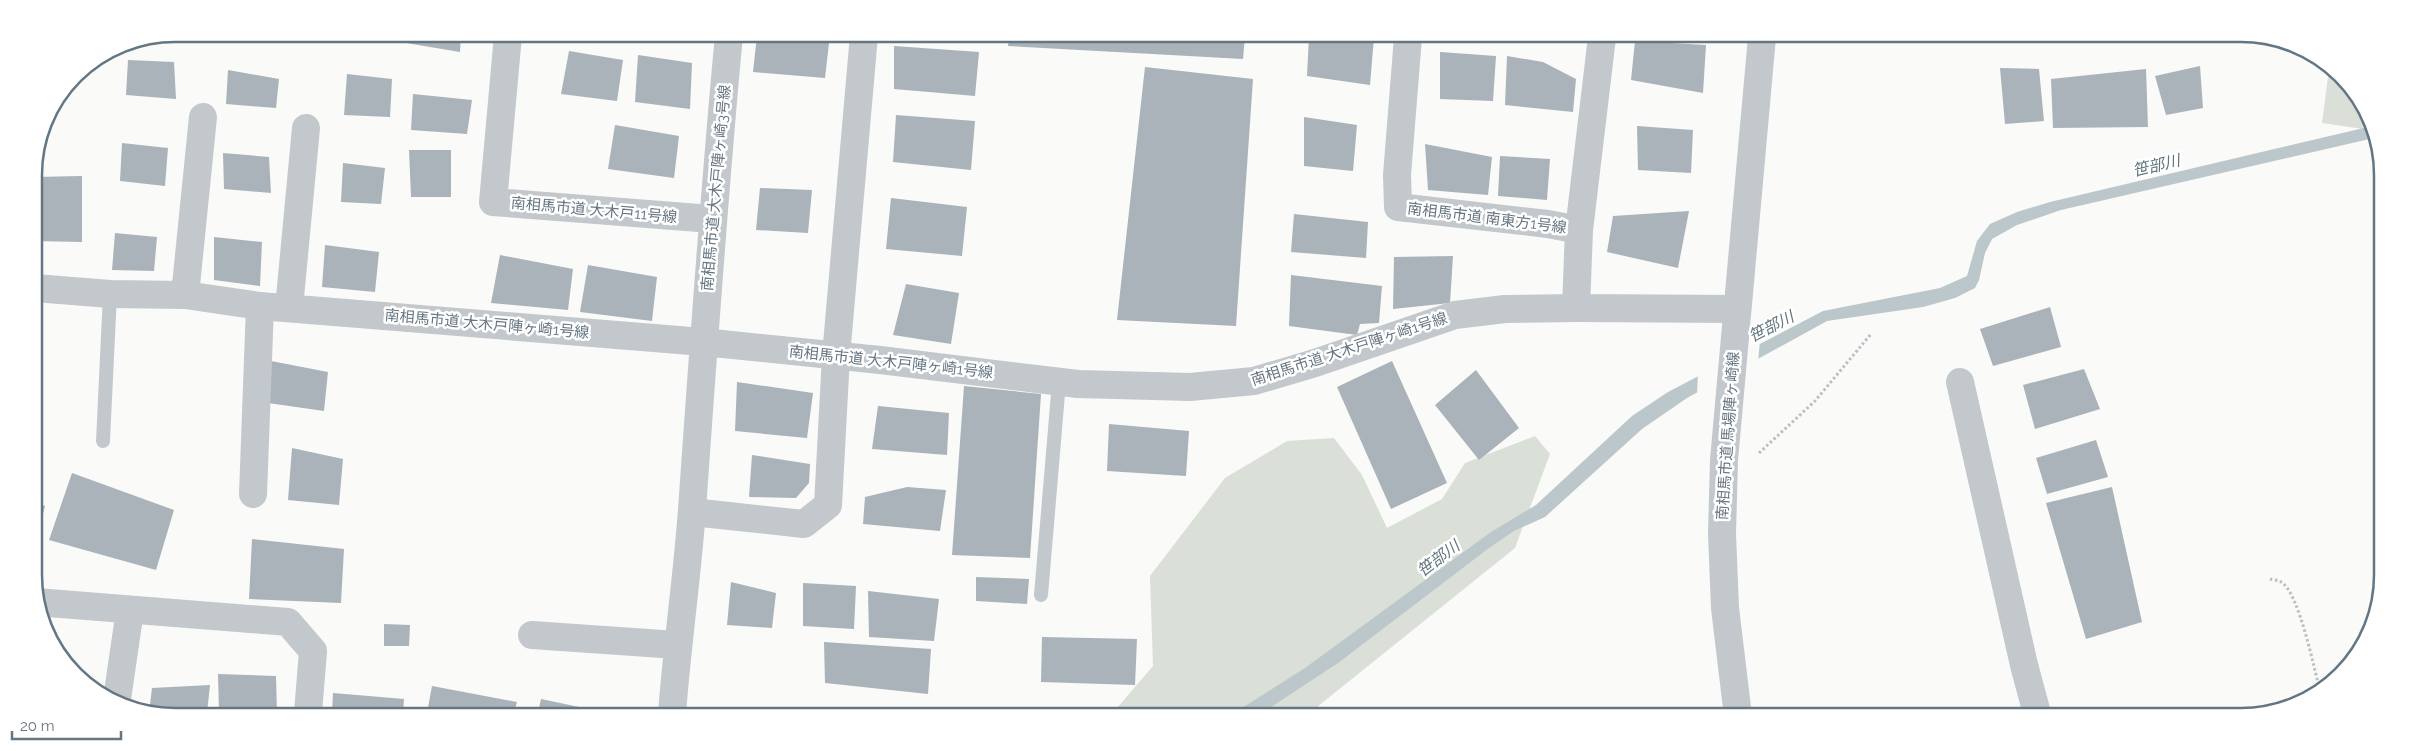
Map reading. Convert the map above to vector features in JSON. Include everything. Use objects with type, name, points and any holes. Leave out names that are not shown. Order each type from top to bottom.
[{"type":"street","name":"南相馬市道 大木戸11号線","points":[[507,43],[493,202],[712,219]]},
{"type":"street","name":"南相馬市道 大木戸陣ヶ崎3号線","points":[[672,708],[677,645],[692,512],[712,219],[728,43]]},
{"type":"street","points":[[692,512],[804,524],[828,505],[836,356],[863,43]]},
{"type":"street","name":"南相馬市道 南東方1号線","points":[[1407,43],[1397,175],[1398,207],[1548,224],[1579,230],[1576,308]]},
{"type":"street","points":[[1579,230],[1601,43]]},
{"type":"street","name":"南相馬市道 馬場陣ヶ崎線","points":[[1737,708],[1725,608],[1722,534],[1724,469],[1761,43]]},
{"type":"street","points":[[185,295],[203,117]]},
{"type":"street","points":[[289,308],[306,128]]},
{"type":"street","name":"南相馬市道 大木戸陣ヶ崎1号線","points":[[43,289],[110,294],[185,295],[260,306],[704,342],[1059,382],[1136,387],[1223,386],[1254,381],[1307,366],[1455,315],[1505,309],[1737,309]]},
{"type":"street","points":[[253,494],[260,306]]},
{"type":"street","points":[[1960,382],[2024,665],[2036,708]]},
{"type":"street","points":[[46,603],[288,622],[313,651],[308,708]]},
{"type":"street","points":[[118,695],[130,610]]},
{"type":"street","points":[[532,635],[677,645]]},
{"type":"lane","points":[[103,441],[110,294]]},
{"type":"lane","points":[[1041,596],[1059,382]]},
{"type":"path","points":[[1724,469],[1769,444],[1814,401],[1871,334]]},
{"type":"path","points":[[2270,579],[2282,582],[2291,593],[2299,610],[2318,683]]},
{"type":"shaded area","points":[[2328,76],[2351,102],[2365,129],[2322,123]]},
{"type":"shaded area","points":[[2364,128],[2368,139],[2061,210],[2017,225],[1992,239],[1985,253],[1979,280],[1975,288],[1955,298],[1923,307],[1827,321],[1687,398],[1642,429],[1545,517],[1514,531],[1489,548],[1338,663],[1270,708],[1242,708],[1305,668],[1491,532],[1536,505],[1632,416],[1668,392],[1823,311],[1940,288],[1967,276],[1977,241],[1990,224],[2017,212],[2050,202]]},
{"type":"shaded area","points":[[1535,436],[1550,454],[1515,548],[1316,708],[1117,708],[1153,666],[1150,576],[1225,478],[1287,441],[1334,438],[1362,475],[1387,528],[1442,499],[1465,463]]},
{"type":"pier","points":[[1760,341],[1758,362],[1697,396],[1698,373]]},
{"type":"building","points":[[406,43],[460,43],[460,52]]},
{"type":"building","points":[[756,43],[829,43],[825,78],[753,72]]},
{"type":"building","points":[[1008,43],[1244,43],[1243,59],[1008,46]]},
{"type":"building","points":[[1309,43],[1374,43],[1370,85],[1307,76]]},
{"type":"building","points":[[1635,43],[1706,45],[1703,93],[1631,80]]},
{"type":"building","points":[[894,46],[979,52],[975,96],[894,89]]},
{"type":"building","points":[[569,51],[623,60],[617,101],[561,94]]},
{"type":"building","points":[[1440,52],[1496,56],[1493,101],[1440,99]]},
{"type":"building","points":[[638,55],[692,63],[690,109],[635,102]]},
{"type":"building","points":[[1507,56],[1543,62],[1576,79],[1573,112],[1505,105]]},
{"type":"building","points":[[128,60],[174,62],[176,99],[126,95]]},
{"type":"building","points":[[2200,66],[2203,108],[2166,115],[2155,76]]},
{"type":"building","points":[[1145,67],[1253,79],[1236,326],[1117,320]]},
{"type":"building","points":[[2000,68],[2039,69],[2044,121],[2005,124]]},
{"type":"building","points":[[2146,69],[2148,127],[2053,128],[2051,79]]},
{"type":"building","points":[[228,70],[279,79],[276,108],[226,104]]},
{"type":"building","points":[[347,74],[392,79],[390,117],[344,115]]},
{"type":"building","points":[[413,94],[472,100],[467,134],[411,130]]},
{"type":"building","points":[[896,115],[975,121],[971,170],[893,162]]},
{"type":"building","points":[[1304,117],[1357,125],[1353,171],[1304,166]]},
{"type":"building","points":[[615,125],[679,136],[674,178],[608,169]]},
{"type":"building","points":[[1637,126],[1693,130],[1691,173],[1638,170]]},
{"type":"building","points":[[122,143],[168,148],[165,186],[120,181]]},
{"type":"building","points":[[1425,144],[1492,157],[1488,195],[1428,190]]},
{"type":"building","points":[[409,150],[451,150],[451,197],[411,197]]},
{"type":"building","points":[[223,153],[269,157],[271,193],[224,189]]},
{"type":"building","points":[[1500,156],[1550,159],[1547,200],[1498,196]]},
{"type":"building","points":[[343,163],[385,168],[381,204],[341,202]]},
{"type":"building","points":[[82,176],[82,242],[43,241],[43,177]]},
{"type":"building","points":[[760,188],[812,190],[808,233],[756,230]]},
{"type":"building","points":[[891,198],[967,207],[962,256],[886,249]]},
{"type":"building","points":[[1689,211],[1678,268],[1607,252],[1613,216]]},
{"type":"building","points":[[1294,214],[1368,222],[1366,258],[1291,252]]},
{"type":"building","points":[[115,233],[157,237],[154,271],[112,270]]},
{"type":"building","points":[[214,237],[262,242],[260,286],[214,280]]},
{"type":"building","points":[[325,245],[379,252],[375,292],[322,287]]},
{"type":"building","points":[[500,255],[573,269],[568,310],[491,303]]},
{"type":"building","points":[[1453,256],[1450,303],[1393,309],[1394,257]]},
{"type":"building","points":[[588,265],[657,277],[652,321],[580,312]]},
{"type":"building","points":[[1291,275],[1382,286],[1379,323],[1360,324],[1357,335],[1289,326]]},
{"type":"building","points":[[906,284],[959,293],[951,344],[893,335]]},
{"type":"building","points":[[2050,307],[2061,347],[1993,366],[1980,329]]},
{"type":"building","points":[[271,361],[328,372],[324,411],[268,403]]},
{"type":"building","points":[[1392,361],[1447,483],[1391,509],[1337,387]]},
{"type":"building","points":[[2084,369],[2100,409],[2035,429],[2023,385]]},
{"type":"building","points":[[1476,370],[1519,428],[1479,460],[1435,405]]},
{"type":"building","points":[[737,382],[813,393],[807,438],[735,431]]},
{"type":"building","points":[[964,386],[1041,394],[1030,558],[952,555]]},
{"type":"building","points":[[878,406],[949,413],[947,455],[872,449]]},
{"type":"building","points":[[1109,424],[1189,431],[1186,476],[1107,471]]},
{"type":"building","points":[[2096,440],[2108,477],[2047,494],[2036,458]]},
{"type":"building","points":[[292,448],[343,459],[339,505],[288,500]]},
{"type":"building","points":[[752,455],[810,464],[809,483],[796,498],[749,497]]},
{"type":"building","points":[[72,473],[174,510],[156,570],[49,540]]},
{"type":"building","points":[[907,487],[946,490],[940,531],[863,524],[865,497]]},
{"type":"building","points":[[2112,487],[2142,622],[2086,639],[2046,503]]},
{"type":"building","points":[[252,539],[344,549],[341,603],[249,599]]},
{"type":"building","points":[[976,577],[1029,579],[1027,604],[976,601]]},
{"type":"building","points":[[731,582],[776,593],[772,628],[727,625]]},
{"type":"building","points":[[803,583],[856,586],[854,629],[803,626]]},
{"type":"building","points":[[868,591],[939,599],[934,641],[869,637]]},
{"type":"building","points":[[384,624],[410,625],[409,646],[384,646]]},
{"type":"building","points":[[1042,637],[1137,639],[1135,685],[1041,682]]},
{"type":"building","points":[[824,642],[931,649],[928,694],[825,683]]},
{"type":"building","points":[[218,674],[276,676],[277,708],[219,708]]},
{"type":"building","points":[[210,685],[208,708],[150,706],[152,688]]},
{"type":"building","points":[[432,686],[517,702],[515,708],[428,708]]},
{"type":"building","points":[[333,693],[404,699],[403,708],[332,708]]},
{"type":"building","points":[[541,699],[584,708],[539,708]]},
{"type":"water label","name":"笹部川","points":[[2156,165]]},
{"type":"water label","name":"笹部川","points":[[1771,326]]},
{"type":"water label","name":"笹部川","points":[[1438,558]]}]
